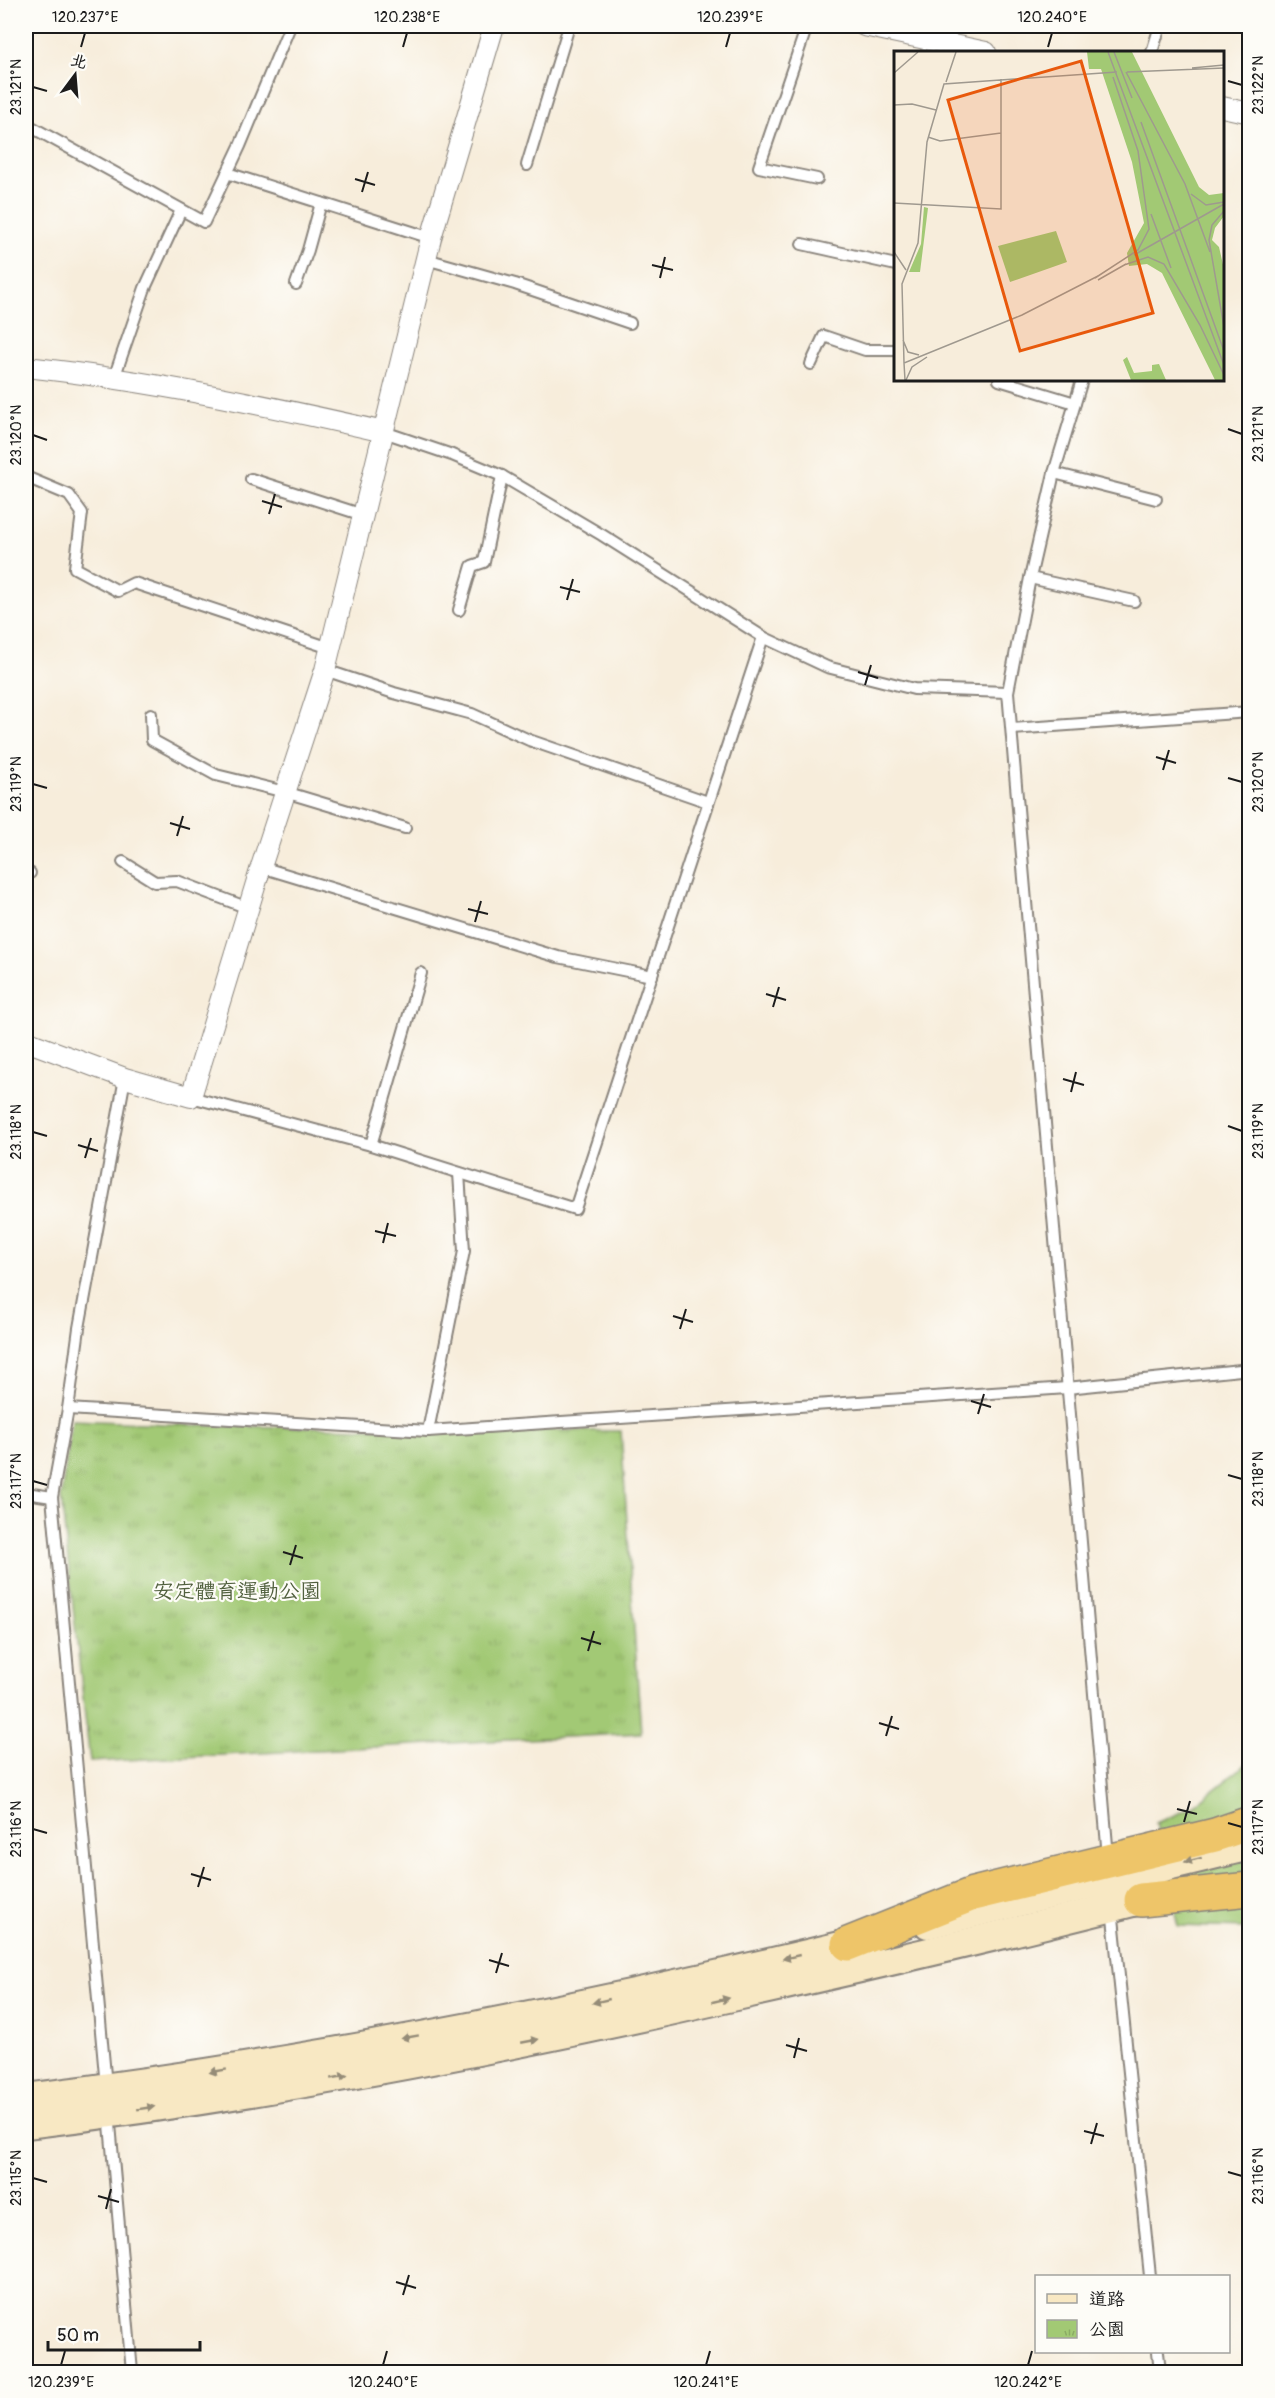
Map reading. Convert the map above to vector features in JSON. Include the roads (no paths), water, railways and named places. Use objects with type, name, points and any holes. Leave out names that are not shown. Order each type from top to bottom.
[{"type":"highway","points":[[1115,1889],[1215,1835],[1250,1823]]},
{"type":"highway","points":[[848,1944],[973,1894],[1115,1889],[1250,1889]]},
{"type":"main road","points":[[26,2098],[107,2101],[308,2083],[590,2029],[827,1976],[1250,1846]]},
{"type":"main road","points":[[1115,1889],[1250,1872]]},
{"type":"main road","points":[[26,2124],[107,2101],[324,2052],[591,2003],[848,1944]]},
{"type":"street","points":[[26,1041],[125,1078],[191,1097],[248,908],[325,670],[431,238],[494,26]]},
{"type":"street","points":[[864,26],[981,51]]},
{"type":"street","points":[[1224,106],[1250,113]]},
{"type":"street","points":[[26,367],[114,378],[237,399],[384,432]]},
{"type":"lane","points":[[26,124],[204,222],[290,26]]},
{"type":"lane","points":[[527,165],[569,26]]},
{"type":"lane","points":[[807,26],[759,167],[817,179]]},
{"type":"lane","points":[[1152,51],[1160,26]]},
{"type":"lane","points":[[227,173],[431,238]]},
{"type":"lane","points":[[296,284],[321,203]]},
{"type":"lane","points":[[114,378],[145,288],[181,210]]},
{"type":"lane","points":[[802,244],[894,265]]},
{"type":"lane","points":[[426,259],[515,284],[630,323]]},
{"type":"lane","points":[[811,364],[824,336],[865,350],[894,350]]},
{"type":"lane","points":[[1002,381],[1075,403]]},
{"type":"lane","points":[[1082,381],[1054,473],[1030,578],[1008,692],[1067,1388],[1150,2275]]},
{"type":"lane","points":[[384,432],[452,454],[502,476],[602,535],[763,637],[827,667],[914,689],[1008,692]]},
{"type":"lane","points":[[1054,473],[1156,499]]},
{"type":"lane","points":[[459,610],[472,566],[484,562],[502,476]]},
{"type":"lane","points":[[26,477],[69,495],[82,513],[75,568],[118,591],[134,583],[330,648]]},
{"type":"lane","points":[[251,479],[363,515]]},
{"type":"lane","points":[[1030,578],[1134,601]]},
{"type":"lane","points":[[191,1097],[371,1145],[575,1209],[763,637]]},
{"type":"lane","points":[[325,670],[394,693],[472,714],[529,740],[708,802]]},
{"type":"lane","points":[[1012,729],[1250,712]]},
{"type":"lane","points":[[151,714],[152,740],[216,775],[285,792],[405,828]]},
{"type":"lane","points":[[123,862],[155,882],[177,881],[248,908]]},
{"type":"lane","points":[[261,867],[558,957],[652,976]]},
{"type":"lane","points":[[371,1145],[421,973]]},
{"type":"lane","points":[[125,1078],[79,1328],[68,1409],[52,1497],[132,2373]]},
{"type":"lane","points":[[428,1431],[464,1251],[459,1173]]},
{"type":"lane","points":[[68,1409],[428,1431],[1067,1388],[1250,1369]]},
{"type":"lane","points":[[26,1493],[52,1497]]},
{"type":"lane","points":[[1158,2353],[1160,2373]]},
{"type":"park label","name":"安定體育運動公園","points":[[237,1591]]}]
